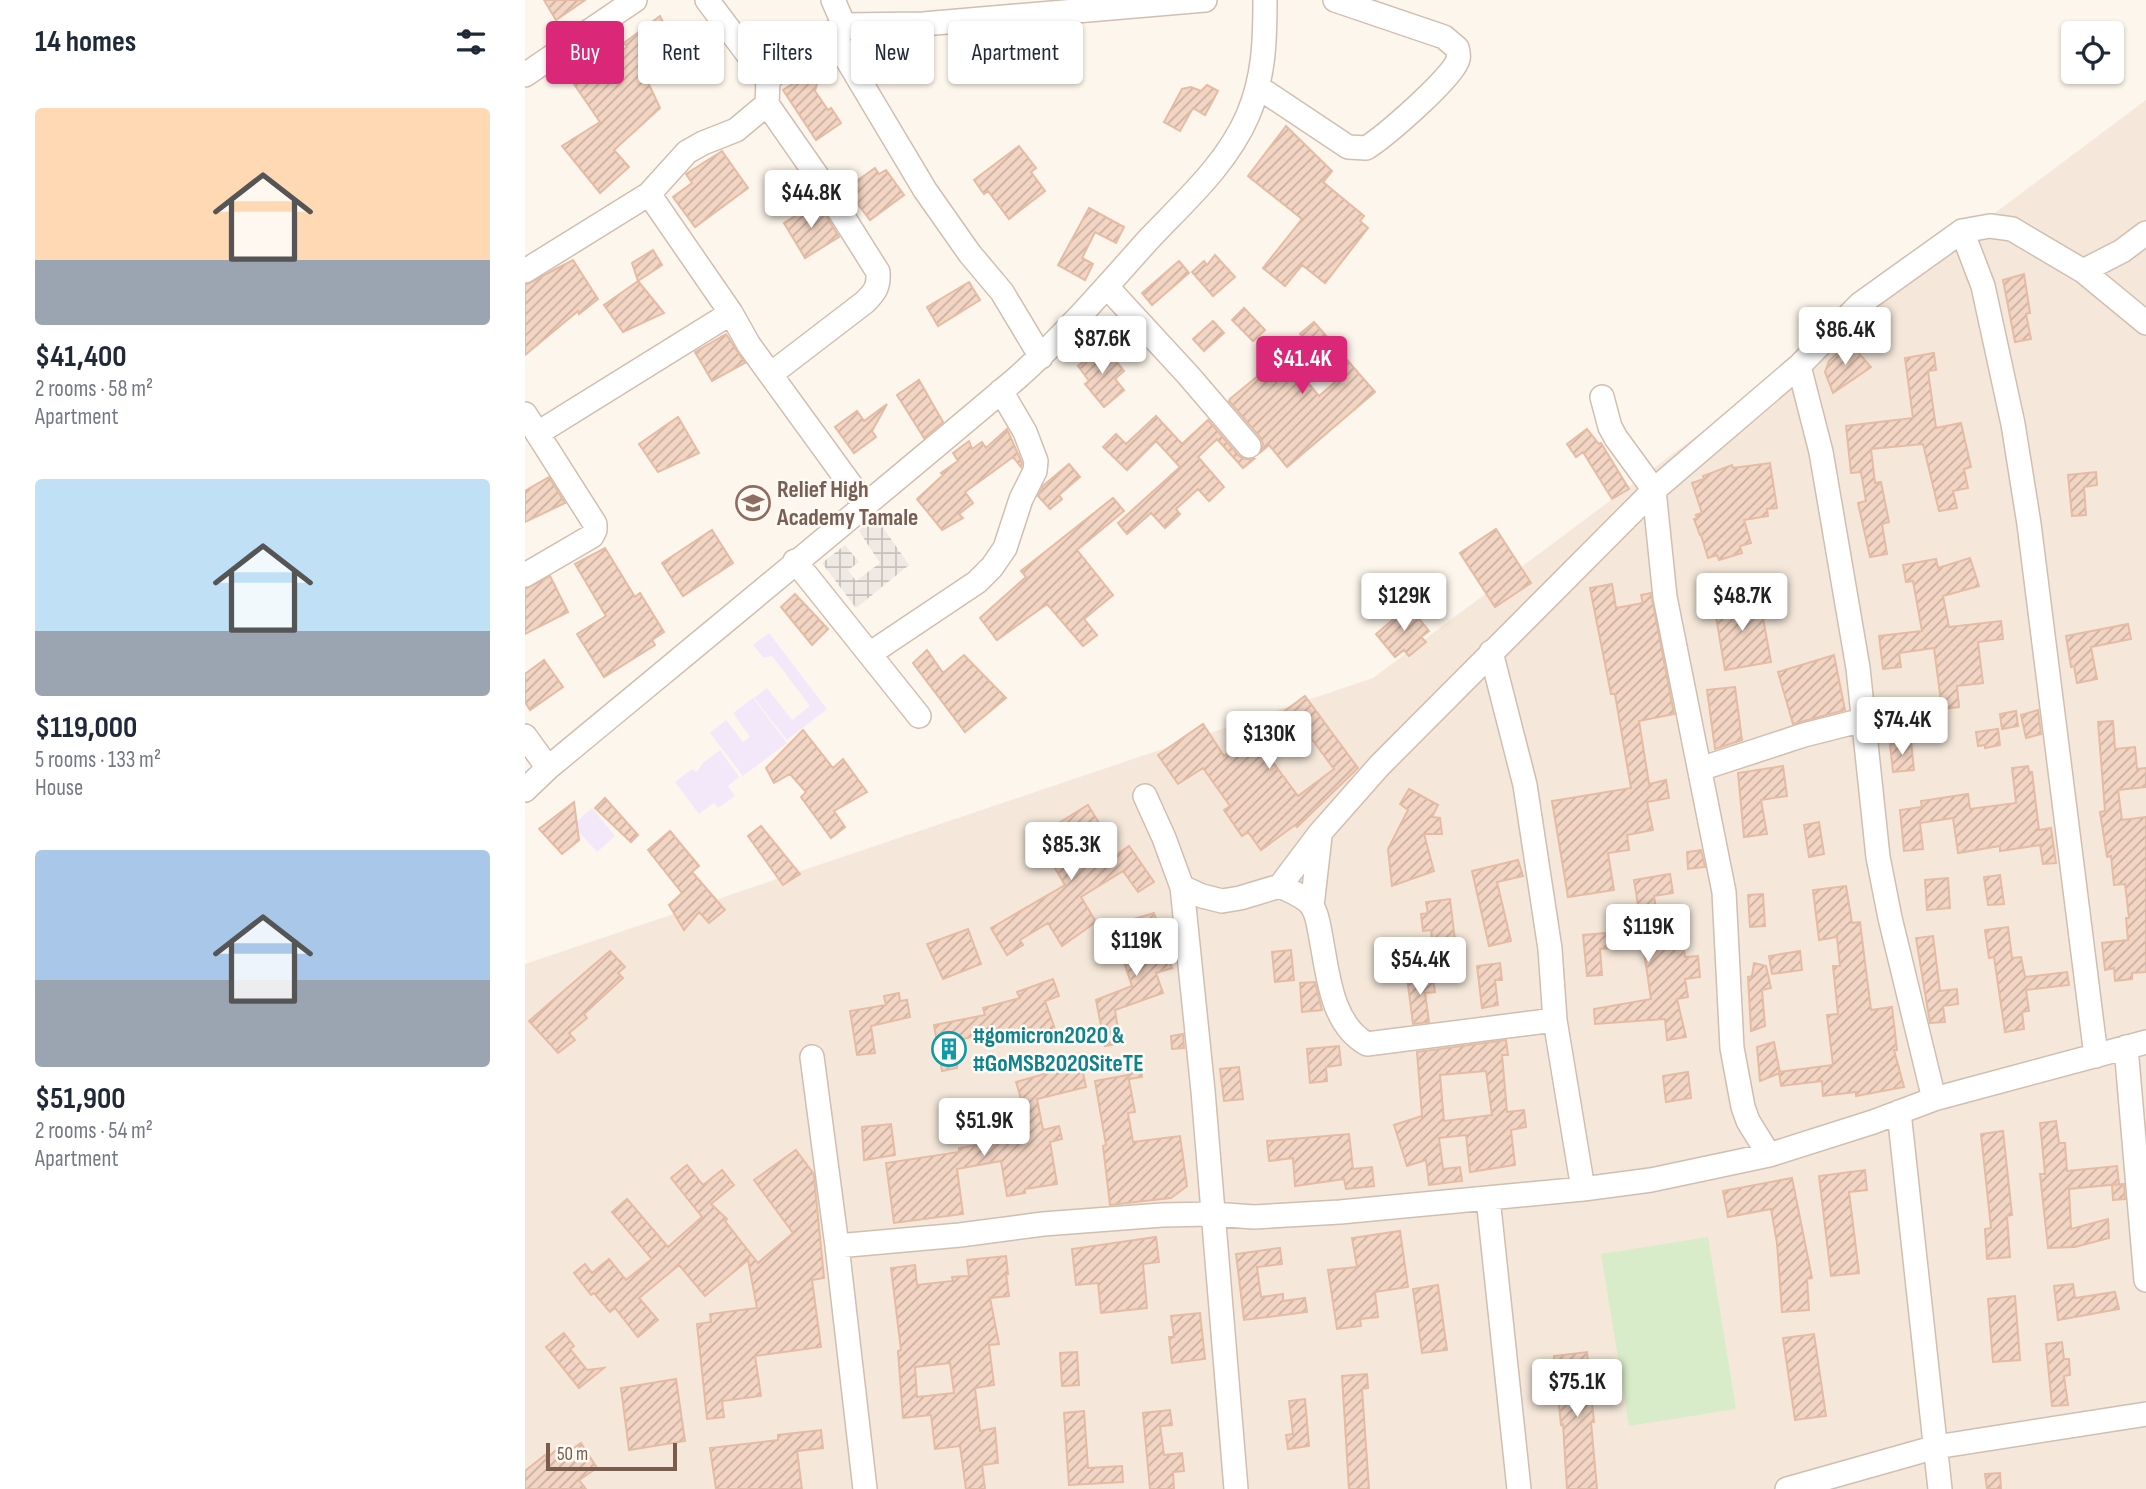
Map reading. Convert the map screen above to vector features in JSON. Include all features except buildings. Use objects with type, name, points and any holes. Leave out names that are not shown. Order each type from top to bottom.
[{"type":"street","points":[[525,75],[635,0]]},
{"type":"street","points":[[706,0],[738,42]]},
{"type":"street","points":[[833,0],[844,25],[838,39],[842,51],[882,121],[925,190],[970,254],[1002,292],[1041,357]]},
{"type":"street","points":[[837,29],[844,25],[923,24],[1205,0]]},
{"type":"street","points":[[525,790],[1041,357],[1107,287],[1227,154],[1247,117],[1258,87],[1265,48],[1265,0]]},
{"type":"street","points":[[1258,87],[1348,147],[1366,148],[1388,132],[1450,73],[1458,59],[1457,48],[1444,37],[1335,0]]},
{"type":"street","points":[[768,84],[767,104],[827,191],[877,272],[879,284],[877,290],[865,302],[771,374]]},
{"type":"street","points":[[525,271],[649,194],[687,152],[736,130],[767,104]]},
{"type":"street","points":[[649,194],[731,313],[749,345],[866,506]]},
{"type":"street","points":[[1182,887],[1221,901],[1280,886],[1320,833],[1380,765],[1654,490],[1800,366],[1860,304],[1962,231],[1990,226],[2012,229],[2083,271],[2146,323]]},
{"type":"street","points":[[1962,231],[1983,286],[2013,425],[2027,511],[2096,1056]]},
{"type":"street","points":[[2083,271],[2122,251],[2146,233]]},
{"type":"street","points":[[1107,287],[1249,446]]},
{"type":"street","points":[[525,575],[591,537],[595,530],[595,524],[531,423],[731,313]]},
{"type":"street","points":[[1800,366],[1821,452],[1858,668],[1878,857],[1890,919],[1934,1099]]},
{"type":"street","points":[[871,653],[977,582],[1005,548],[1021,499],[1035,471],[1036,461],[1025,432],[1001,391]]},
{"type":"street","points":[[1602,397],[1610,427],[1616,438],[1654,490],[1665,597],[1724,892],[1735,1072],[1748,1121],[1769,1155]]},
{"type":"street","points":[[795,561],[919,716]]},
{"type":"street","points":[[1491,652],[1525,785],[1550,948],[1555,1020],[1583,1189]]},
{"type":"street","points":[[1700,769],[1804,735],[1863,720]]},
{"type":"street","points":[[525,736],[548,768]]},
{"type":"street","points":[[1145,796],[1182,887],[1203,1091],[1236,1489]]},
{"type":"street","points":[[1320,833],[1312,906],[1336,1005],[1355,1037],[1367,1044],[1555,1020]]},
{"type":"street","points":[[1280,886],[1312,906]]},
{"type":"street","points":[[837,1246],[1161,1214],[1254,1217],[1288,1215],[1583,1189],[1651,1180],[1769,1155],[1934,1099],[2136,1045],[2146,1280]]},
{"type":"street","points":[[812,1057],[865,1489]]},
{"type":"street","points":[[1899,1112],[1940,1489]]},
{"type":"street","points":[[1488,1198],[1519,1489]]},
{"type":"street","points":[[1787,1489],[1936,1447],[2146,1414]]},
{"type":"shaded area","points":[[2146,100],[2146,1489],[525,1489],[525,964],[1373,678]]},
{"type":"shaded area","points":[[875,516],[909,565],[856,608],[822,563],[845,545],[859,562],[848,570],[856,581],[880,563],[859,531]]},
{"type":"shaded area","points":[[769,633],[827,709],[787,740],[754,698],[767,688],[792,720],[810,706],[772,656],[764,658],[753,645]]},
{"type":"shaded area","points":[[753,698],[787,743],[743,776],[710,733],[726,720],[743,742],[750,737],[733,713]]},
{"type":"shaded area","points":[[720,750],[739,777],[728,786],[735,796],[718,808],[714,803],[699,814],[675,782],[692,769],[697,772],[703,763]]},
{"type":"shaded area","points":[[592,808],[615,836],[597,852],[573,825]]},
{"type":"green space","points":[[1708,1237],[1736,1409],[1629,1426],[1601,1254]]},
{"type":"place","name":"Relief High Academy Tamale","points":[[753,503]]},
{"type":"place","name":"#gomicron2020 & #GoMSB2020SiteTE","points":[[949,1049]]}]
